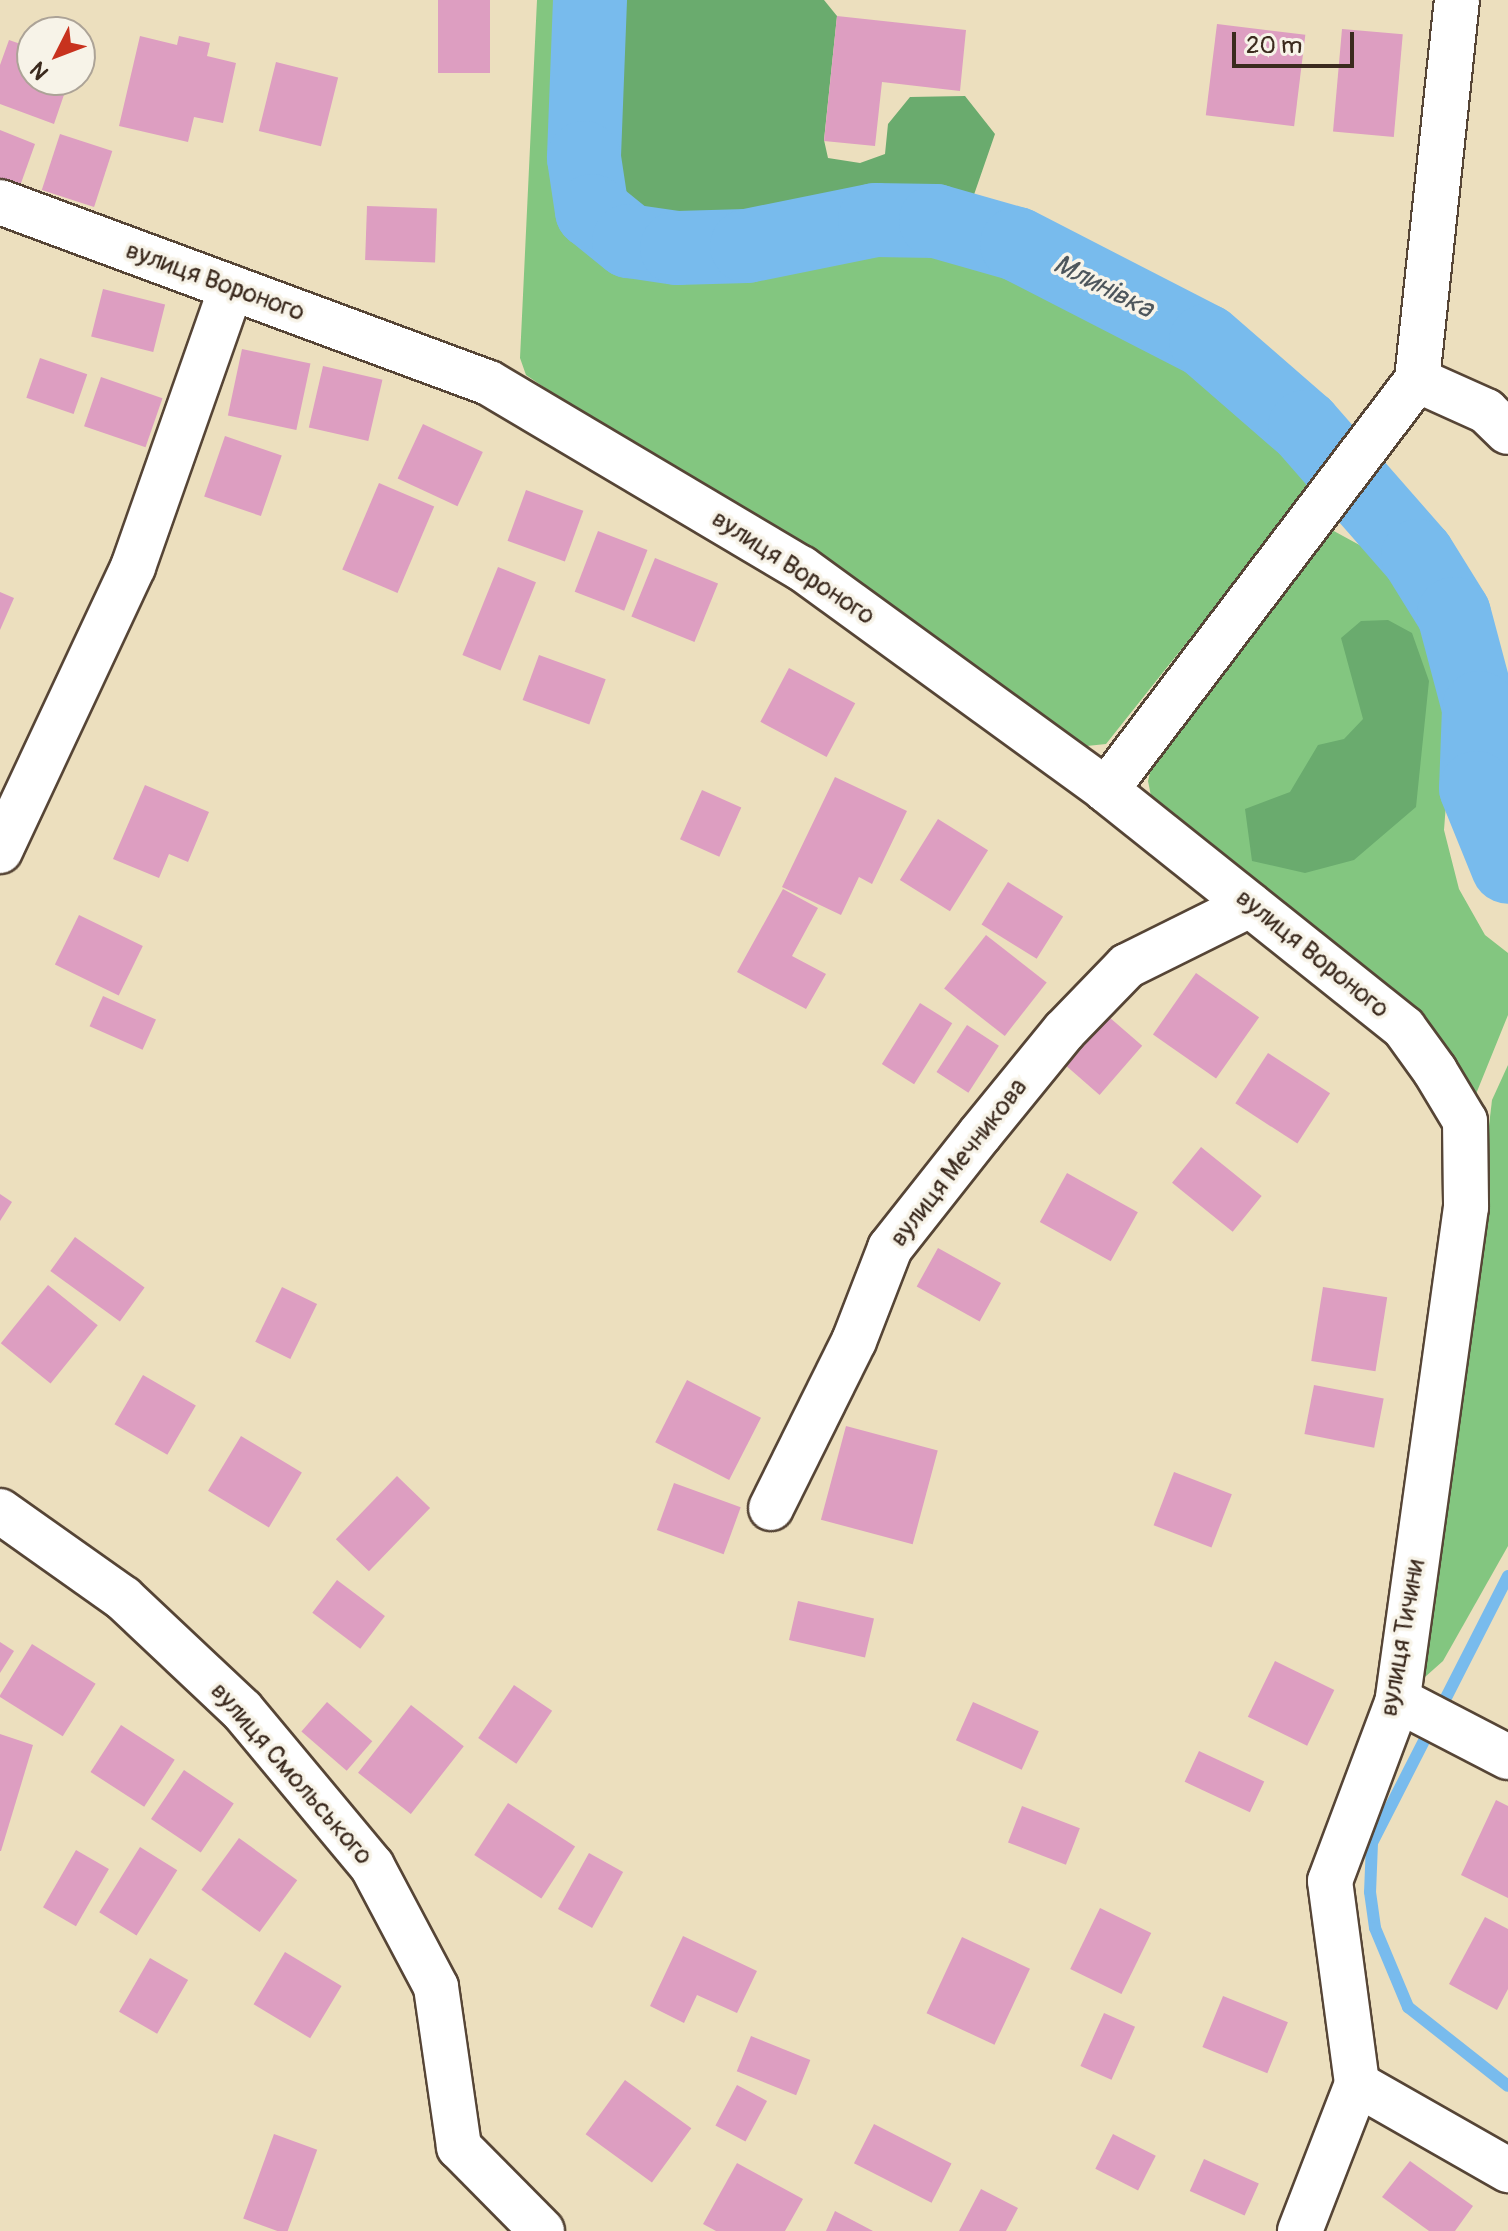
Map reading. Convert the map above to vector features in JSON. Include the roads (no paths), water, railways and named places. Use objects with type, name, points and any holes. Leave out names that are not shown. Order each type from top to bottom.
[{"type":"street","points":[[1106,790],[1417,380],[1457,0]]},
{"type":"street","name":"вулиця Вороного","points":[[0,202],[502,391],[801,568],[1106,790],[1404,1028],[1465,1121]]},
{"type":"street","points":[[0,851],[133,567],[231,288]]},
{"type":"street","points":[[1417,380],[1486,411],[1508,432]]},
{"type":"street","name":"вулиця Мечникова","points":[[771,1508],[854,1341],[890,1248],[926,1202],[1064,1031],[1127,966],[1250,905]]},
{"type":"street","name":"вулиця Тичини","points":[[1300,2231],[1357,2084],[1330,1881],[1407,1704],[1466,1207],[1465,1121]]},
{"type":"street","name":"вулиця Смольського","points":[[0,1511],[123,1598],[242,1710],[372,1866],[436,1987],[459,2147],[542,2231]]},
{"type":"street","points":[[1407,1704],[1501,1753]]},
{"type":"street","points":[[1357,2084],[1508,2170]]},
{"type":"waterway","name":"Млинівка","points":[[590,0],[584,158],[592,211],[629,241],[677,248],[747,246],[875,220],[936,221],[1017,244],[1206,341],[1305,427],[1418,556],[1454,614],[1479,708],[1476,788],[1508,867]]},
{"type":"waterway","points":[[1508,1576],[1372,1843],[1370,1892],[1375,1928],[1408,2007],[1508,2086]]}]
